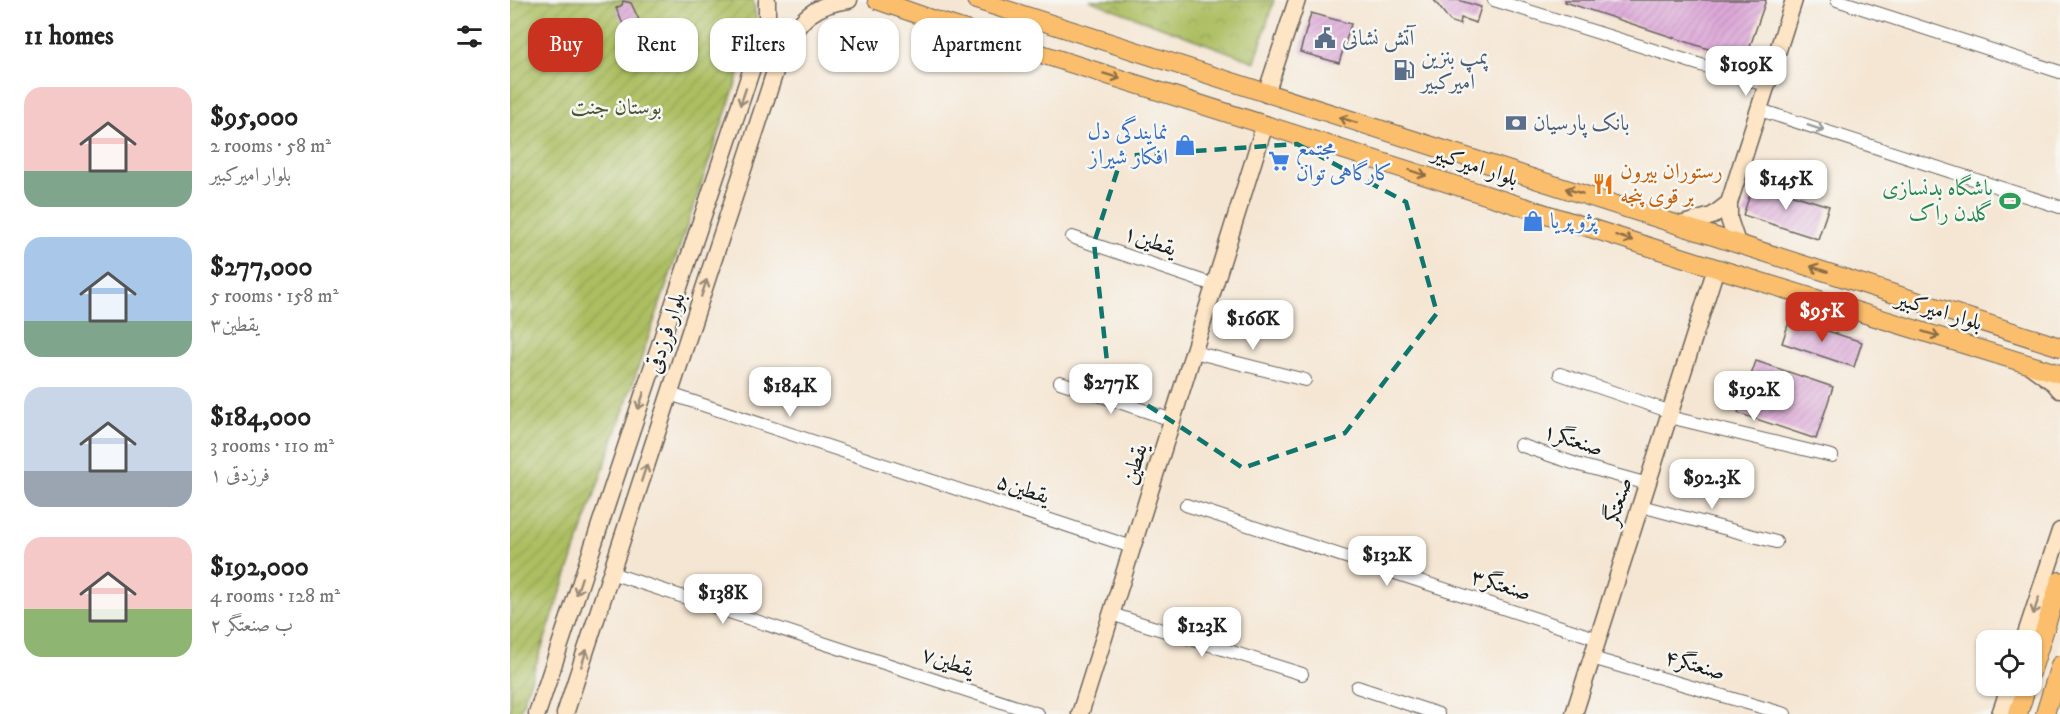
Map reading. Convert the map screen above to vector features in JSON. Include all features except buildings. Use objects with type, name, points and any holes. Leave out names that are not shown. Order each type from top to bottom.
[{"type":"main road","name":"بلوار فرزدقی","points":[[767,0],[767,18]]},
{"type":"main road","name":"بلوار فرزدقی","points":[[805,18],[828,4],[849,0]]},
{"type":"main road","name":"بلوار امیرکبیر","points":[[877,0],[1716,268],[2060,374]]},
{"type":"main road","name":"بلوار امیرکبیر","points":[[976,0],[2060,347]]},
{"type":"main road","points":[[1266,94],[1297,0]]},
{"type":"main road","points":[[1737,243],[1729,219],[1730,203],[1794,0]]},
{"type":"main road","name":"بلوار فرزدقی","points":[[537,714],[751,72]]},
{"type":"main road","name":"بلوار فرزدقی","points":[[565,714],[775,72]]},
{"type":"main road","name":"یقطین","points":[[1080,714],[1265,124]]},
{"type":"main road","points":[[1680,225],[1712,216],[1730,203]]},
{"type":"main road","name":"صنعتگر","points":[[1574,714],[1716,268]]},
{"type":"main road","points":[[1888,321],[1898,295]]},
{"type":"main road","points":[[2035,339],[2060,340]]},
{"type":"main road","points":[[2026,363],[2060,390]]},
{"type":"main road","points":[[2027,630],[2060,531]]},
{"type":"main road","points":[[2042,639],[2060,581]]},
{"type":"main road","points":[[2044,714],[2060,665]]},
{"type":"main road","points":[[2000,714],[2006,696]]},
{"type":"main road","points":[[2018,714],[2024,696]]},
{"type":"street","points":[[1494,0],[1768,86]]},
{"type":"street","points":[[1837,0],[2060,72]]},
{"type":"street","points":[[1760,110],[2060,207]]},
{"type":"street","name":"یقطین۱","points":[[1072,237],[1214,285]]},
{"type":"street","points":[[1194,351],[1305,380]]},
{"type":"street","points":[[1560,374],[1670,414],[1832,456]]},
{"type":"street","points":[[1060,382],[1172,420]]},
{"type":"street","name":"یقطین۵","points":[[670,394],[1132,547]]},
{"type":"street","name":"صنعتگر۱","points":[[1520,445],[1576,464],[1648,484]]},
{"type":"street","name":"صنعتگر۳","points":[[1186,505],[1598,639]]},
{"type":"street","points":[[1641,506],[1776,542]]},
{"type":"street","name":"یقطین۷","points":[[611,573],[1038,714]]},
{"type":"street","points":[[1111,614],[1302,674]]},
{"type":"street","name":"صنعتگر۴","points":[[1592,658],[1785,714]]},
{"type":"street","points":[[1357,687],[1438,714]]},
{"type":"highlighted area","points":[[1297,144],[1406,202],[1437,313],[1345,433],[1243,468],[1109,380],[1094,243],[1122,156]]},
{"type":"green space","name":"بوستان جنت","points":[[510,0],[753,0],[756,18],[710,18],[710,72],[740,72],[519,714],[510,714]]},
{"type":"green space","points":[[1089,0],[1274,0],[1255,62]]},
{"type":"place","name":"آتش نشانی","points":[[1325,38]]},
{"type":"place","name":"پمپ بنزین امیرکبیر","points":[[1404,70]]},
{"type":"place","name":"بانک پارسیان","points":[[1516,123]]},
{"type":"place","name":"نمایندگی دل افکار شیراز","points":[[1185,145]]},
{"type":"place","name":"مجتمع کارگاهی توان","points":[[1279,161]]},
{"type":"place","name":"رستوران بیرون بر قوی پنجه","points":[[1603,184]]},
{"type":"place","name":"باشگاه بدنسازی گلدن راک","points":[[2010,201]]},
{"type":"place","name":"پژو پریا","points":[[1533,221]]}]
